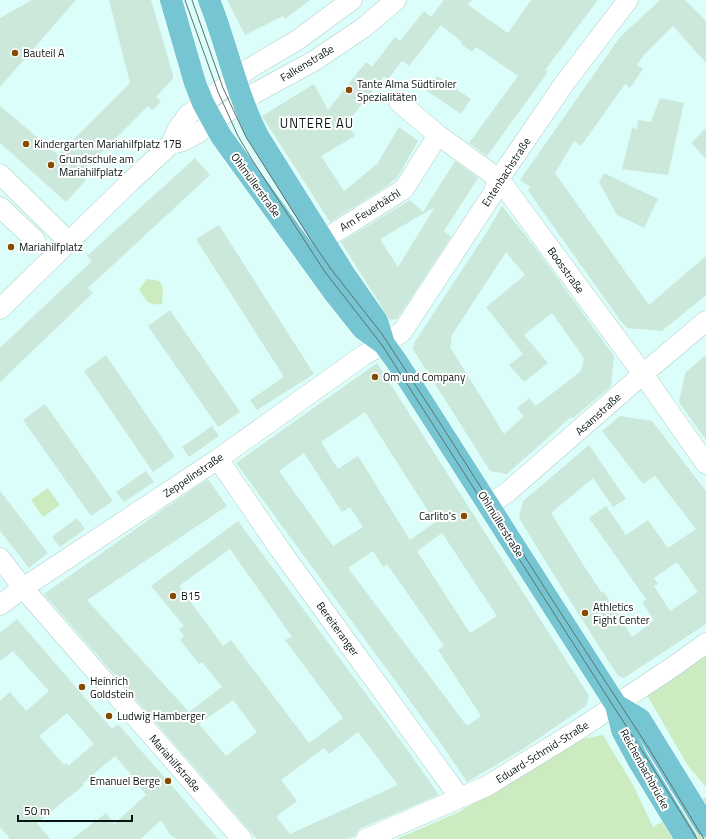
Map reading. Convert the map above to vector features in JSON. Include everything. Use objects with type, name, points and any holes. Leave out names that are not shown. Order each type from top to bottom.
[{"type":"main road","name":"Ohlmüllerstraße","points":[[171,0],[195,83],[208,112],[230,148],[335,294],[362,328],[384,344]]},
{"type":"main road","name":"Ohlmüllerstraße","points":[[209,0],[248,117],[258,136],[345,275],[377,321],[384,344],[427,407],[616,705]]},
{"type":"main road","name":"Reichenbachbrücke","points":[[616,705],[640,719],[706,826]]},
{"type":"main road","name":"Reichenbachbrücke","points":[[616,705],[622,730],[666,808],[686,839]]},
{"type":"street","points":[[0,309],[171,144],[177,130],[188,115],[208,112],[236,79],[250,68],[296,42],[352,0]]},
{"type":"street","name":"Falkenstraße","points":[[208,112],[243,101],[314,61],[363,28],[396,0]]},
{"type":"street","name":"Entenbachstraße","points":[[384,344],[402,332],[492,195],[499,179],[564,84],[628,0]]},
{"type":"street","name":"Boosstraße","points":[[399,102],[438,135],[499,179],[643,374],[706,464]]},
{"type":"street","name":"Am Feuerbächl","points":[[323,240],[404,189],[438,135]]},
{"type":"street","points":[[0,174],[69,242]]},
{"type":"street","points":[[0,207],[35,240]]},
{"type":"street","name":"Asamstraße","points":[[488,505],[509,491],[706,321]]},
{"type":"street","name":"Zeppelinstraße","points":[[0,605],[22,588],[218,459],[364,355],[384,344]]},
{"type":"street","name":"Bereiteranger","points":[[218,459],[281,551],[460,798]]},
{"type":"street","name":"Mariahilfstraße","points":[[0,558],[22,588],[242,839]]},
{"type":"street","name":"Eduard-Schmid-Straße","points":[[366,839],[487,786],[616,705],[706,643]]},
{"type":"green space","points":[[147,279],[160,281],[163,288],[162,304],[150,303],[145,299],[139,289]]},
{"type":"green space","points":[[48,488],[60,505],[43,517],[31,500]]},
{"type":"green space","points":[[706,655],[706,787],[688,766],[647,695]]},
{"type":"green space","points":[[603,735],[633,785],[653,827],[706,797],[706,839],[397,839],[461,811],[572,741]]},
{"type":"building","name":"Bauteil A","points":[[32,0],[76,0],[0,87],[0,18]]},
{"type":"building","points":[[109,0],[151,0],[173,78],[156,97],[161,102],[152,110],[148,106],[79,175],[86,180],[66,202],[0,143],[0,106],[58,155],[130,83]]},
{"type":"building","points":[[227,0],[310,0],[285,19],[283,16],[245,35]]},
{"type":"building","points":[[444,0],[472,0],[468,5],[508,33],[531,0],[598,0],[545,70],[548,72],[487,156],[469,143],[518,76],[476,47],[472,52],[441,25],[409,66],[402,61],[388,79],[384,76],[347,123],[355,136],[321,156],[344,191],[377,164],[399,127],[418,141],[397,178],[330,222],[262,116],[314,84],[328,110],[366,62],[372,67],[395,37],[400,41],[424,11],[431,17]]},
{"type":"building","points":[[660,0],[685,0],[706,21],[706,63],[673,26],[645,54],[637,65],[643,69],[630,88],[625,84],[581,146],[574,141],[555,173],[649,305],[706,256],[706,295],[662,331],[627,328],[536,202],[528,190],[530,187],[520,180],[620,37]]},
{"type":"building","points":[[437,76],[471,99],[461,114],[427,91]]},
{"type":"building","points":[[660,98],[684,103],[668,175],[622,169],[632,128],[637,129],[638,120],[651,122]]},
{"type":"building","points":[[706,128],[706,159],[691,143]]},
{"type":"building","points":[[195,158],[210,175],[88,288],[93,293],[0,382],[0,348],[92,261],[87,256]]},
{"type":"building","points":[[455,161],[478,178],[444,231],[451,237],[397,319],[390,320],[341,242],[410,200],[423,212]],"holes":[[[435,207],[398,267],[380,239]]]},
{"type":"building","points":[[604,173],[658,199],[644,228],[617,215],[599,182]]},
{"type":"building","points":[[502,206],[537,250],[614,356],[611,386],[572,419],[571,417],[507,474],[490,471],[413,349],[414,343],[487,232]],"holes":[[[506,252],[525,275],[486,307],[523,354],[509,365],[524,382],[548,363],[524,335],[552,313],[584,358],[581,371],[536,406],[529,398],[517,408],[524,416],[504,434],[450,347],[452,340],[450,338]]]},
{"type":"building","points":[[219,225],[314,374],[257,410],[250,400],[284,377],[196,239]]},
{"type":"building","points":[[170,310],[240,412],[218,427],[148,326]]},
{"type":"building","points":[[106,355],[175,457],[153,472],[84,371]]},
{"type":"building","points":[[706,355],[706,440],[679,402],[685,373]]},
{"type":"building","points":[[377,363],[589,696],[586,706],[523,749],[467,782],[440,742],[236,463]],"holes":[[[365,412],[435,522],[410,540],[358,456],[338,469],[321,442]],[[304,453],[342,512],[350,507],[363,527],[333,546],[279,471]],[[442,533],[497,616],[470,633],[417,551]],[[373,551],[383,567],[387,564],[444,646],[438,650],[481,716],[467,726],[348,568]]]},
{"type":"building","points":[[45,404],[113,501],[91,516],[23,420]]},
{"type":"building","points":[[620,416],[652,421],[706,491],[706,624],[624,678],[618,676],[519,518],[523,501],[589,445],[626,499],[613,507],[593,478],[551,513],[584,566],[602,593],[604,592],[632,637],[654,620],[642,602],[646,599],[589,518],[606,506],[626,535],[648,520],[668,548],[696,529],[655,476],[643,484],[602,431]],"holes":[[[677,562],[698,592],[670,611],[654,586],[658,584],[654,578]]]},
{"type":"building","points":[[212,426],[219,436],[189,457],[182,447]]},
{"type":"building","points":[[146,471],[154,482],[124,502],[116,492]]},
{"type":"building","points":[[208,479],[227,506],[87,600],[189,712],[222,687],[202,662],[199,664],[180,640],[184,636],[179,629],[184,626],[151,586],[238,521],[439,795],[361,828],[355,836],[348,839],[257,839],[44,594]],"holes":[[[230,549],[292,637],[285,640],[343,718],[309,743],[231,640],[223,646],[179,586]],[[233,700],[257,732],[226,756],[199,724]],[[358,732],[398,785],[290,834],[276,817],[297,801],[281,780],[324,748],[329,754]]]},
{"type":"building","points":[[0,491],[48,553],[29,568],[0,531]]},
{"type":"building","points":[[77,518],[85,529],[60,547],[52,537]]},
{"type":"building","points":[[17,619],[112,729],[118,724],[218,839],[177,839],[170,835],[161,820],[141,839],[72,839],[106,813],[114,824],[146,795],[115,756],[83,783],[84,785],[37,823],[50,839],[10,839],[0,827],[0,701],[10,692],[26,711],[49,691],[13,651],[0,661],[0,633]],"holes":[[[67,713],[94,744],[68,766],[67,763],[64,765],[39,736]]]},
{"type":"tram line","points":[[185,0],[218,92],[238,136],[251,158],[325,272],[382,345],[697,839]]},
{"type":"tram line","points":[[192,0],[223,88],[246,137],[331,269],[382,334],[648,747],[704,839]]},
{"type":"place","name":"Bauteil A","points":[[15,53]]},
{"type":"place","name":"Tante Alma Südtiroler Spezialitäten","points":[[349,90]]},
{"type":"place","name":"Kindergarten Mariahilfplatz 17B","points":[[26,144]]},
{"type":"place","name":"Grundschule am Mariahilfplatz","points":[[51,165]]},
{"type":"place","name":"Mariahilfplatz","points":[[11,247]]},
{"type":"place","name":"Om und Company","points":[[375,377]]},
{"type":"place","name":"Carlito's","points":[[464,516]]},
{"type":"place","name":"B15","points":[[173,596]]},
{"type":"place","name":"Athletics Fight Center","points":[[585,613]]},
{"type":"place","name":"Heinrich Goldstein","points":[[82,687]]},
{"type":"place","name":"Ludwig Hamberger","points":[[109,716]]},
{"type":"place","name":"Emanuel Berge","points":[[168,781]]},
{"type":"district","name":"UNTERE AU","points":[[317,123]]}]
